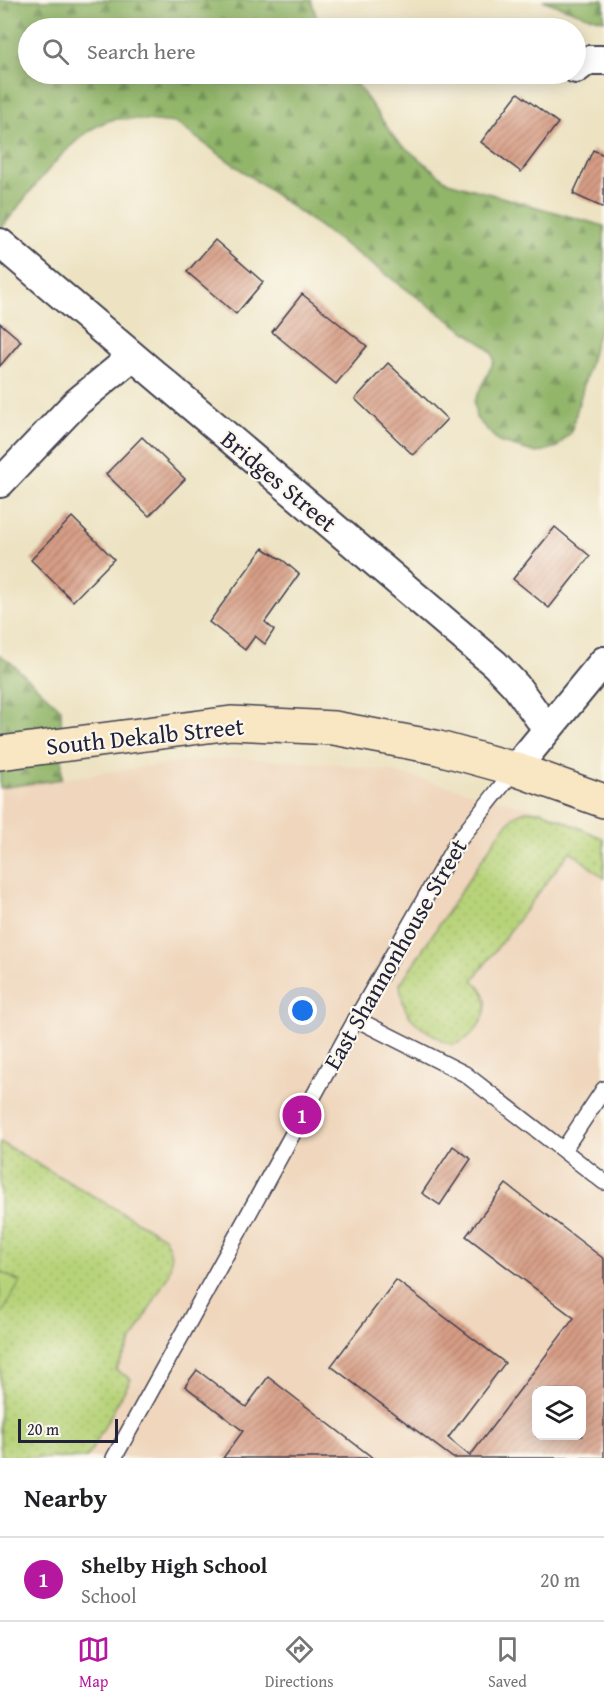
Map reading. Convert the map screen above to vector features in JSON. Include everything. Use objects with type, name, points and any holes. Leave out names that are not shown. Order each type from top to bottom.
[{"type":"main road","name":"South Dekalb Street","points":[[0,753],[231,723],[334,728],[435,747],[515,769],[604,801]]},
{"type":"street","points":[[586,62],[604,60]]},
{"type":"street","name":"Bridges Street","points":[[0,243],[495,664],[516,686],[547,729]]},
{"type":"street","points":[[0,483],[76,403],[132,357]]},
{"type":"street","name":"East Shannonhouse Street","points":[[515,769],[604,661]]},
{"type":"lane","name":"East Shannonhouse Street","points":[[114,1458],[356,1019],[456,844],[515,769]]},
{"type":"lane","points":[[356,1019],[465,1074],[604,1182]]},
{"type":"lane","points":[[564,1149],[604,1089]]},
{"type":"shaded area","points":[[237,758],[341,764],[398,773],[542,811],[604,839],[604,1458],[0,1458],[0,788],[144,767]]},
{"type":"green space","points":[[0,0],[311,0],[317,18],[18,18],[18,84],[357,84],[396,140],[448,182],[604,226],[604,321],[600,326],[571,432],[557,447],[537,453],[499,442],[476,418],[474,402],[494,361],[492,353],[485,346],[176,123],[116,119],[100,124],[68,149],[37,183],[0,230]]},
{"type":"green space","points":[[542,0],[604,0],[604,20],[587,16]]},
{"type":"green space","points":[[0,655],[61,709],[62,779],[0,788]]},
{"type":"green space","points":[[525,811],[542,811],[604,839],[604,878],[570,851],[473,980],[484,994],[485,1011],[473,1033],[453,1045],[427,1031],[410,1017],[404,1005],[400,984],[498,835],[514,816]]},
{"type":"green space","points":[[0,1142],[164,1237],[169,1247],[171,1265],[168,1275],[116,1370],[131,1379],[87,1458],[0,1458]]},
{"type":"green space","points":[[0,1271],[20,1282],[0,1317]]},
{"type":"building","points":[[518,93],[558,123],[521,172],[481,142]]},
{"type":"building","points":[[593,150],[604,155],[604,208],[573,194]]},
{"type":"building","points":[[215,240],[263,282],[236,314],[187,272]]},
{"type":"building","points":[[302,294],[367,346],[336,384],[272,332]]},
{"type":"building","points":[[0,323],[21,341],[0,366]]},
{"type":"building","points":[[388,363],[447,419],[413,455],[355,399]]},
{"type":"building","points":[[142,437],[185,479],[149,516],[106,474]]},
{"type":"building","points":[[72,517],[114,559],[73,601],[31,560]]},
{"type":"building","points":[[555,527],[590,556],[549,608],[513,579]]},
{"type":"building","points":[[263,548],[299,574],[265,622],[274,630],[265,644],[255,636],[245,650],[209,622]]},
{"type":"building","points":[[453,1146],[471,1159],[440,1205],[422,1193]]},
{"type":"building","points":[[506,1184],[604,1259],[604,1458],[453,1458],[331,1366],[396,1280],[505,1363],[448,1438],[470,1456],[574,1318],[466,1236]]},
{"type":"building","points":[[197,1370],[246,1407],[268,1377],[373,1458],[223,1458],[243,1431],[185,1386]]},
{"type":"place","name":"Shelby High School","points":[[302,1115]]}]
